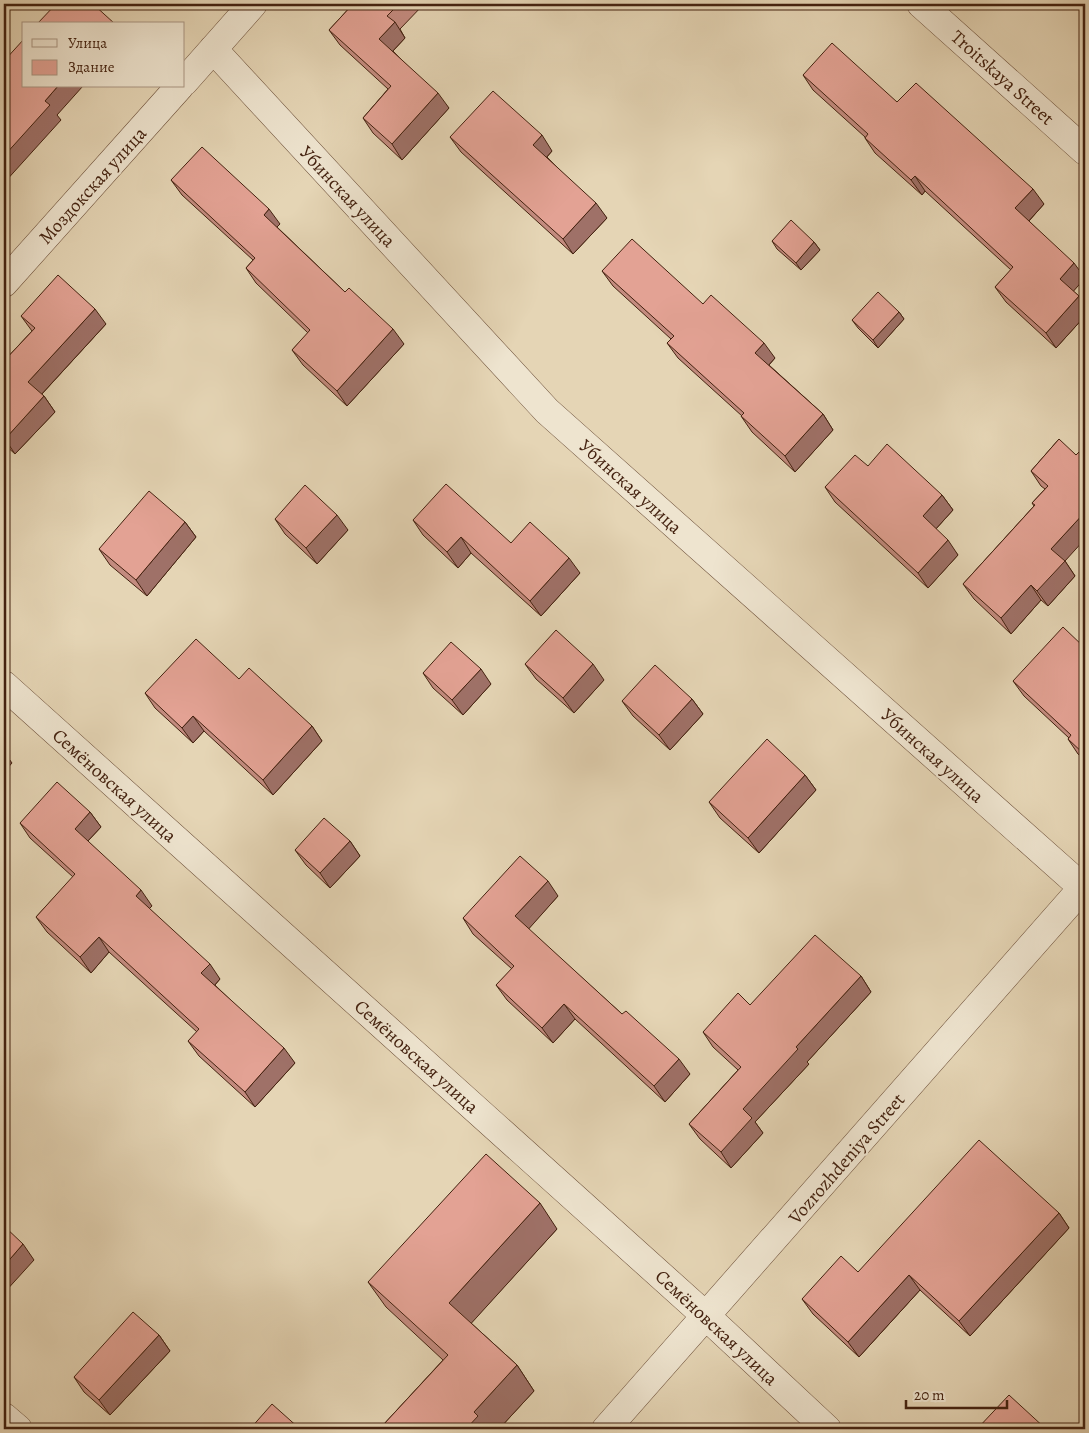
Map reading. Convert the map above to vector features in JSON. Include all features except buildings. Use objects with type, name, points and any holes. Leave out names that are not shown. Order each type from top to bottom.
[{"type":"street","points":[[185,81],[253,4]]},
{"type":"street","name":"Troitskaya Street","points":[[920,4],[1085,151]]},
{"type":"street","name":"Убинская улица","points":[[213,49],[547,411],[1084,887]]},
{"type":"street","name":"Моздокская улица","points":[[4,283],[178,88]]},
{"type":"street","name":"Семёновская улица","points":[[4,685],[707,1317],[827,1429]]},
{"type":"street","name":"Vozrozhdeniya Street","points":[[606,1429],[707,1317],[1084,887]]},
{"type":"street","points":[[4,1417],[18,1429]]}]
